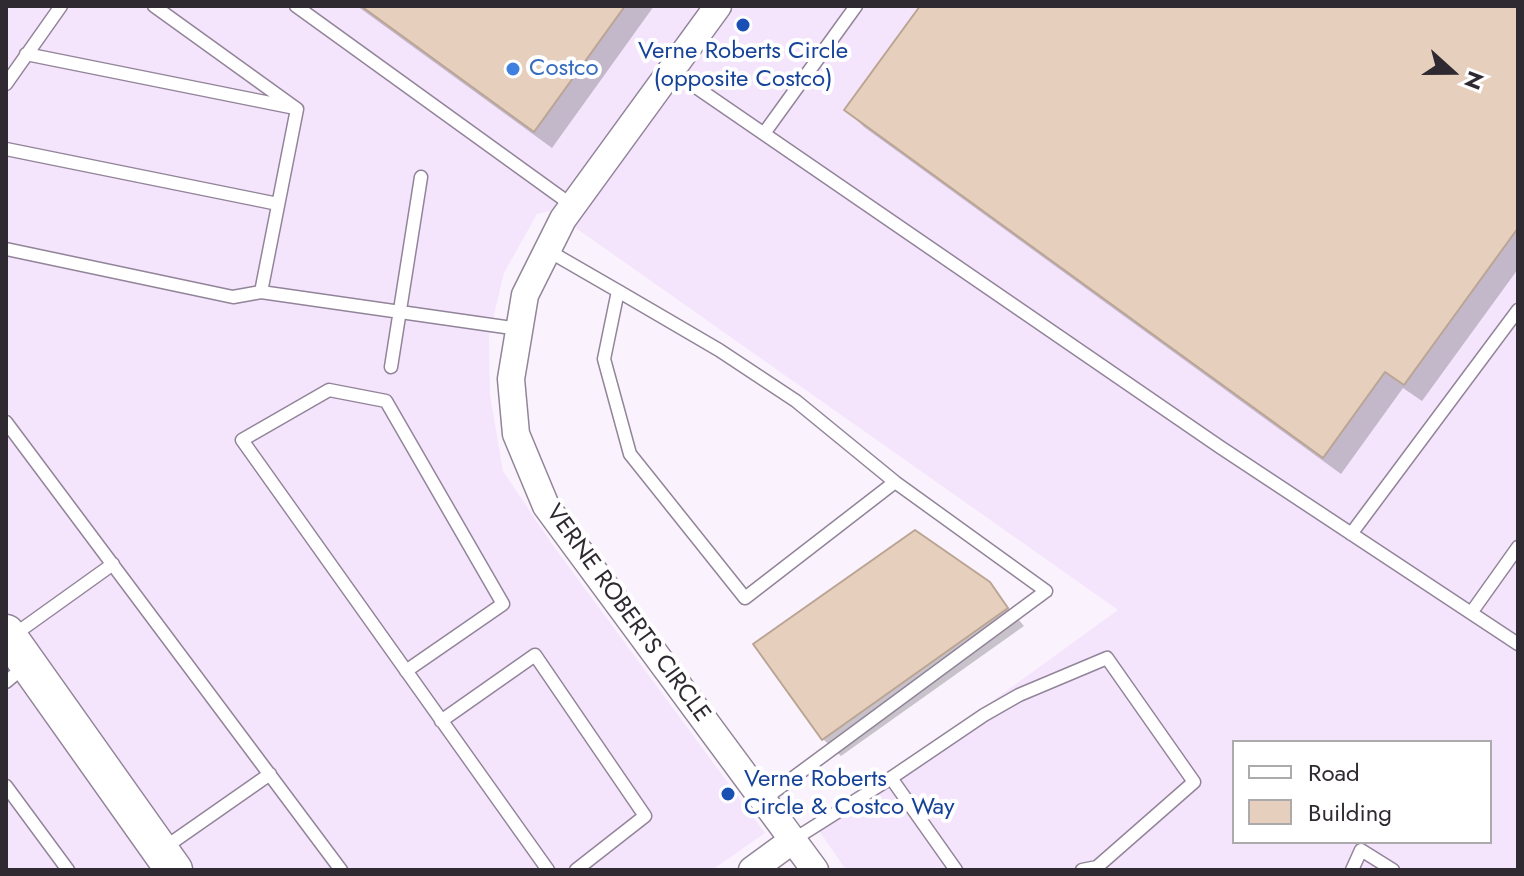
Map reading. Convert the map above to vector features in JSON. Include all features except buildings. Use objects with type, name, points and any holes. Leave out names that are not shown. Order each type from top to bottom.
[{"type":"main road","points":[[12,654],[167,860]]},
{"type":"street","name":"VERNE ROBERTS CIRCLE","points":[[718,6],[573,206],[525,295],[511,379],[516,434],[546,506],[815,870]]},
{"type":"street","points":[[752,870],[793,840]]},
{"type":"lane","points":[[6,84],[61,6]]},
{"type":"lane","points":[[154,6],[297,109]]},
{"type":"lane","points":[[296,6],[573,206]]},
{"type":"lane","points":[[765,132],[856,6]]},
{"type":"lane","points":[[26,54],[297,109]]},
{"type":"lane","points":[[671,70],[1351,534],[1518,644]]},
{"type":"lane","points":[[261,292],[297,109]]},
{"type":"lane","points":[[6,149],[278,204]]},
{"type":"lane","points":[[391,367],[421,177]]},
{"type":"lane","points":[[6,249],[233,297],[261,292],[519,329]]},
{"type":"lane","points":[[547,250],[719,350],[796,401],[895,482],[1046,591],[763,800]]},
{"type":"lane","points":[[618,291],[604,359],[630,454],[745,598],[895,482]]},
{"type":"lane","points":[[1351,534],[1518,310]]},
{"type":"lane","points":[[406,671],[503,604],[386,401],[329,390],[242,440],[441,721],[548,870]]},
{"type":"lane","points":[[6,422],[341,870]]},
{"type":"lane","points":[[1471,613],[1518,547]]},
{"type":"lane","points":[[12,654],[113,564]]},
{"type":"lane","points":[[441,721],[535,655],[645,816],[576,870]]},
{"type":"lane","points":[[793,840],[984,715],[1019,695],[1107,658],[1194,782],[1097,867],[1082,870]]},
{"type":"lane","points":[[167,860],[270,774]]},
{"type":"lane","points":[[891,778],[956,870]]},
{"type":"lane","points":[[6,786],[68,870]]},
{"type":"lane","points":[[1352,870],[1361,850],[1393,870]]},
{"type":"shaded area","points":[[6,6],[1518,6],[1518,870],[846,870],[817,828],[1118,610],[563,219],[571,206],[537,214],[504,273],[489,336],[490,395],[503,471],[552,544],[765,833],[712,870],[6,870]]},
{"type":"place","name":"Verne Roberts Circle (opposite Costco)","points":[[743,25]]},
{"type":"place","name":"Costco","points":[[513,69]]},
{"type":"place","name":"Verne Roberts Circle & Costco Way","points":[[728,794]]}]
